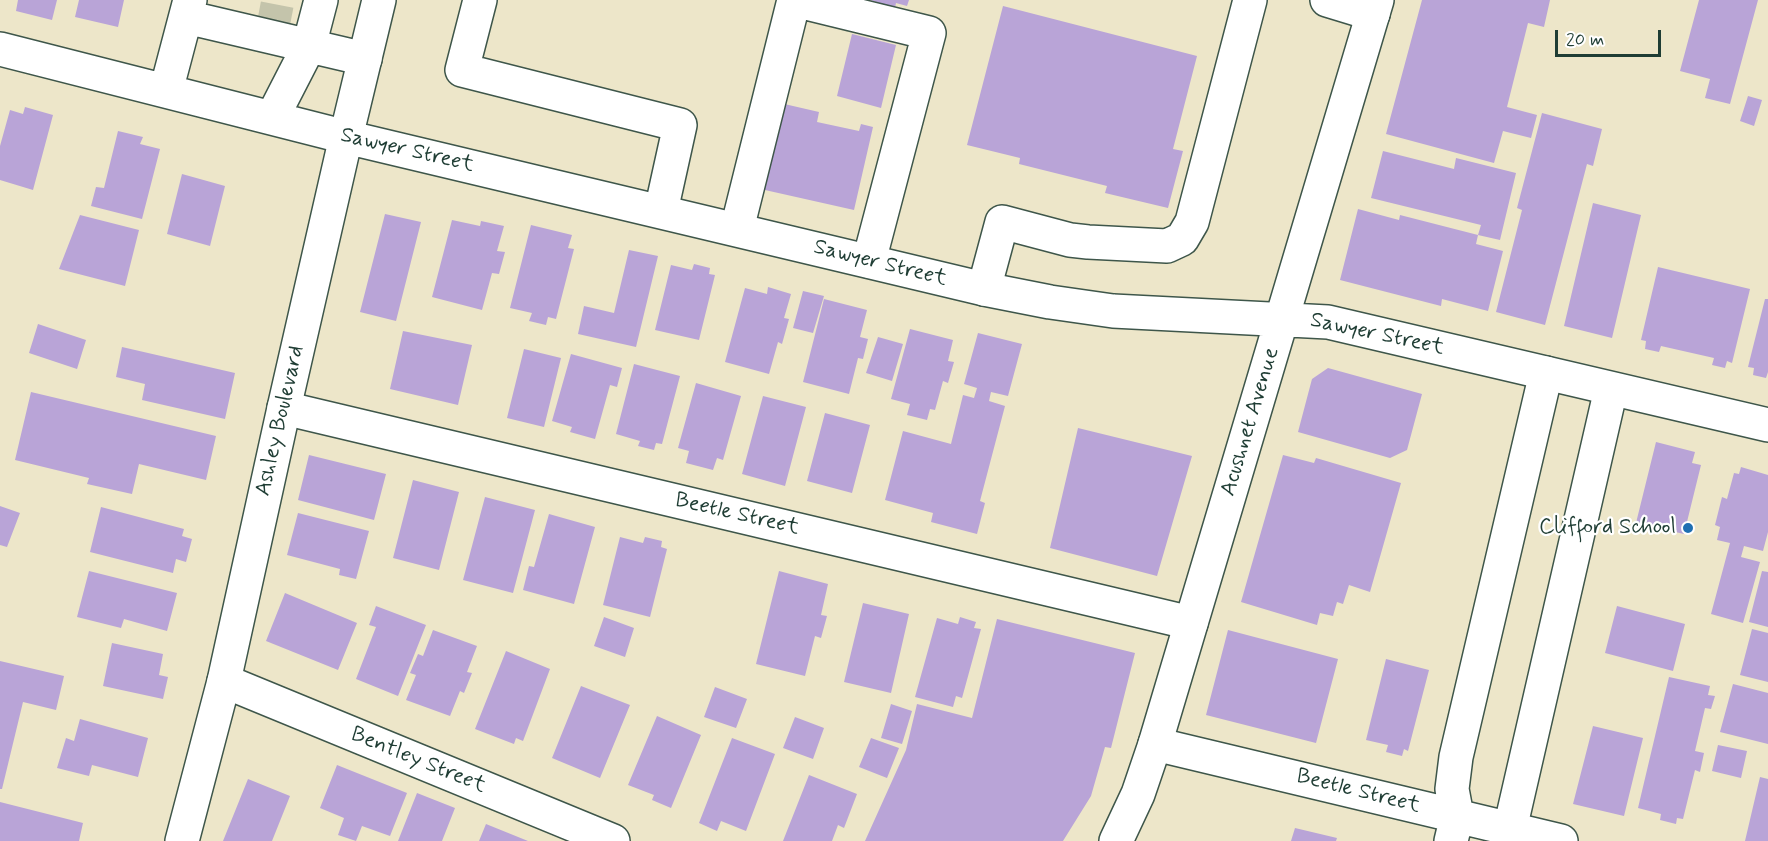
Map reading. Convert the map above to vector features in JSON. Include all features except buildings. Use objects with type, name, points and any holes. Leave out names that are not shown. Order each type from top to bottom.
[{"type":"main road","points":[[272,118],[309,46],[321,0]]},
{"type":"main road","name":"Ashley Boulevard","points":[[182,841],[224,681],[284,408],[379,0]]},
{"type":"main road","points":[[480,0],[462,70],[680,124],[661,211]]},
{"type":"main road","points":[[736,229],[794,0],[929,33],[869,261]]},
{"type":"main road","points":[[984,289],[1002,222],[1070,240],[1105,244],[1167,246],[1182,239],[1192,222],[1250,0]]},
{"type":"main road","points":[[1327,0],[1375,7]]},
{"type":"main road","name":"Acushnet Avenue","points":[[1116,841],[1138,794],[1155,744],[1375,7]]},
{"type":"main road","points":[[166,91],[188,8],[309,46],[365,59]]},
{"type":"main road","name":"Sawyer Street","points":[[0,49],[272,118],[984,289],[1113,311],[1328,322],[1768,425]]},
{"type":"main road","points":[[1454,829],[1452,789],[1456,757],[1546,373]]},
{"type":"main road","points":[[1510,829],[1611,389]]},
{"type":"main road","name":"Beetle Street","points":[[284,408],[1191,622]]},
{"type":"main road","name":"Bentley Street","points":[[224,681],[613,841]]},
{"type":"main road","name":"Beetle Street","points":[[1155,744],[1454,829],[1510,829],[1561,841]]},
{"type":"tunnel","points":[[271,37],[278,0]]},
{"type":"place","name":"Clifford School","points":[[1688,528]]}]
